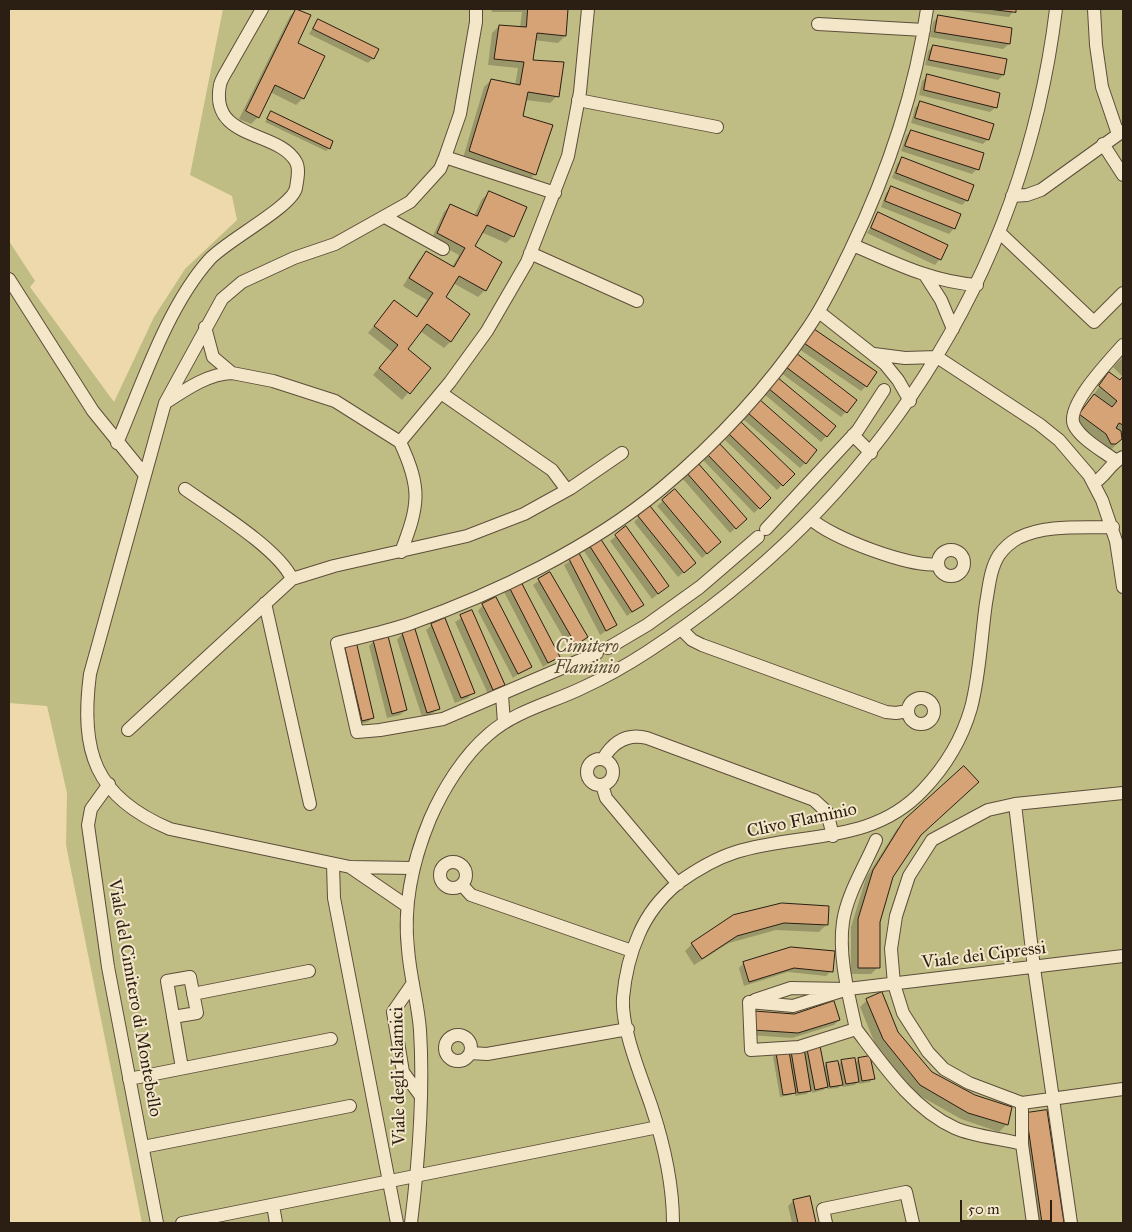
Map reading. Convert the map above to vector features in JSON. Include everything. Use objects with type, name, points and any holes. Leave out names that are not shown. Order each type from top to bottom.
[{"type":"lane","points":[[117,442],[160,341],[190,284],[210,258],[280,207],[296,192],[298,174],[296,162],[283,149],[245,133],[228,119],[220,104],[220,84],[262,9]]},
{"type":"lane","points":[[413,868],[350,867],[332,864],[170,829],[144,818],[120,798],[98,771],[87,740],[86,704],[90,674],[165,403],[206,327],[222,299],[242,282],[294,258],[335,244],[385,218],[410,202],[440,169],[460,114],[476,22],[476,9]]},
{"type":"lane","points":[[400,442],[441,393],[487,331],[530,253],[568,156],[578,100],[588,9]]},
{"type":"lane","points":[[884,390],[853,435],[762,533],[704,584],[647,625],[602,650],[443,719],[357,732],[337,643],[407,624],[509,583],[558,557],[613,524],[661,489],[730,422],[794,348],[819,312],[852,245],[896,139],[914,76],[927,9]]},
{"type":"lane","name":"Viale degli Islamici","points":[[411,1223],[417,1176],[420,1028],[408,949],[407,906],[413,868],[431,817],[451,780],[488,734],[504,723],[583,688],[641,656],[717,603],[746,581],[811,519],[871,453],[910,401],[954,329],[977,285],[1012,196],[1039,107],[1048,65],[1056,9]]},
{"type":"lane","points":[[1012,196],[1027,195],[1041,190],[1120,132],[1102,87],[1096,45],[1094,9]]},
{"type":"lane","points":[[818,24],[924,30]]},
{"type":"lane","points":[[578,100],[717,126]]},
{"type":"lane","points":[[1103,144],[1123,175]]},
{"type":"lane","points":[[445,157],[555,193]]},
{"type":"lane","points":[[385,218],[443,249]]},
{"type":"lane","points":[[999,232],[1094,322],[1123,293]]},
{"type":"lane","points":[[852,245],[925,275],[953,283],[977,285]]},
{"type":"lane","points":[[530,253],[637,301]]},
{"type":"lane","points":[[925,275],[941,300],[954,329]]},
{"type":"lane","points":[[9,279],[93,411],[145,475]]},
{"type":"lane","points":[[819,312],[874,354],[894,374],[910,401]]},
{"type":"lane","points":[[206,327],[213,357],[232,373]]},
{"type":"lane","points":[[1094,483],[1105,475],[1119,459],[1076,427],[1073,415],[1078,402],[1102,368],[1123,345]]},
{"type":"lane","points":[[874,354],[905,358],[937,357],[1052,434],[1073,454],[1094,483],[1112,527],[1120,541],[1123,587]]},
{"type":"lane","points":[[165,403],[196,384],[221,374],[232,373],[273,381],[335,401],[400,442],[411,465],[417,490],[412,526],[401,552]]},
{"type":"lane","points":[[441,393],[552,470],[567,490]]},
{"type":"lane","points":[[853,435],[871,453]]},
{"type":"lane","points":[[128,730],[292,579],[334,566],[467,536],[516,517],[567,490],[622,454]]},
{"type":"lane","points":[[185,489],[258,542],[287,568],[292,579]]},
{"type":"lane","points":[[811,519],[833,534],[910,562],[938,564]]},
{"type":"lane","name":"Clivo Flaminio","points":[[673,1223],[671,1183],[658,1127],[635,1059],[623,1000],[632,951],[647,916],[658,902],[678,884],[693,872],[714,860],[738,852],[833,836],[867,826],[907,805],[930,783],[955,747],[971,705],[989,585],[995,563],[1002,550],[1020,537],[1039,531],[1112,527]]},
{"type":"lane","points":[[704,584],[717,603]]},
{"type":"lane","points":[[265,603],[310,804]]},
{"type":"lane","points":[[681,629],[692,640],[702,645],[868,705],[891,713],[908,711]]},
{"type":"lane","points":[[502,695],[504,723]]},
{"type":"lane","points":[[603,759],[613,745],[623,739],[636,735],[647,738],[814,800],[826,812],[833,836]]},
{"type":"lane","points":[[603,759],[610,764],[613,772],[610,781],[602,785],[591,781],[587,770],[595,760],[603,759]]},
{"type":"lane","name":"Viale del Cimitero di Montebello","points":[[109,784],[91,809],[88,825],[106,958],[157,1223]]},
{"type":"lane","points":[[602,785],[606,798],[678,884]]},
{"type":"lane","points":[[1123,793],[1015,804],[988,810],[932,840],[910,876],[896,916],[891,949],[894,984],[903,1013],[928,1052],[944,1069],[969,1083],[1022,1103],[1123,1089]]},
{"type":"lane","points":[[1015,804],[1034,968],[1071,1223]]},
{"type":"lane","points":[[876,840],[847,903],[841,939],[856,1029],[915,1101],[956,1129],[1022,1144]]},
{"type":"lane","points":[[332,864],[334,898],[397,1223]]},
{"type":"lane","points":[[350,867],[407,906]]},
{"type":"lane","points":[[462,886],[471,895],[632,951]]},
{"type":"lane","name":"Viale dei Cipressi","points":[[848,989],[1123,956]]},
{"type":"lane","points":[[194,994],[309,971]]},
{"type":"lane","points":[[173,1017],[197,1013],[190,977],[167,981],[173,1017],[182,1068]]},
{"type":"lane","points":[[413,983],[393,1012],[403,1072],[420,1096]]},
{"type":"lane","points":[[749,1002],[791,988],[848,989]]},
{"type":"lane","points":[[749,1002],[794,1006],[848,989]]},
{"type":"lane","points":[[749,1002],[751,1050],[799,1047],[856,1029]]},
{"type":"lane","points":[[470,1053],[487,1054],[628,1029]]},
{"type":"lane","points":[[130,1079],[331,1039]]},
{"type":"lane","points":[[1022,1103],[1022,1144],[1033,1223]]},
{"type":"lane","points":[[143,1147],[350,1106]]},
{"type":"lane","points":[[182,1223],[658,1127]]},
{"type":"lane","points":[[826,1223],[823,1209],[906,1192],[913,1223]]},
{"type":"lane","points":[[665,1223],[672,1197]]},
{"type":"lane","points":[[273,1205],[276,1223]]},
{"type":"green space","name":"Cimitero Flaminio","points":[[223,9],[1123,9],[1123,1223],[142,1223],[66,845],[67,793],[47,706],[9,703],[9,241],[35,281],[30,287],[114,402],[154,317],[185,269],[237,220],[232,196],[190,175]]},
{"type":"building","points":[[296,9],[311,15],[298,43],[325,56],[304,99],[275,85],[259,118],[246,111]]},
{"type":"building","points":[[528,9],[568,9],[566,36],[537,33],[533,60],[564,62],[559,97],[528,92],[523,116],[553,125],[536,175],[469,151],[491,79],[520,85],[524,62],[494,59],[499,25],[526,27]]},
{"type":"building","points":[[988,9],[1016,9],[1016,12]]},
{"type":"building","points":[[938,15],[1012,28],[1010,44],[935,32]]},
{"type":"building","points":[[318,19],[379,49],[374,59],[313,29]]},
{"type":"building","points":[[933,45],[1007,59],[1004,75],[929,60]]},
{"type":"building","points":[[927,74],[1000,93],[997,108],[924,90]]},
{"type":"building","points":[[920,101],[994,124],[989,140],[915,118]]},
{"type":"building","points":[[271,111],[333,141],[330,149],[267,119]]},
{"type":"building","points":[[911,130],[984,153],[979,170],[905,146]]},
{"type":"building","points":[[902,157],[974,185],[968,201],[896,173]]},
{"type":"building","points":[[891,186],[961,214],[955,229],[885,201]]},
{"type":"building","points":[[489,191],[527,207],[514,237],[487,225],[475,246],[502,262],[486,291],[459,276],[446,297],[470,314],[451,342],[427,324],[408,349],[431,368],[410,394],[379,368],[398,345],[374,326],[394,300],[417,317],[433,293],[409,278],[426,251],[454,267],[465,248],[437,233],[450,204],[477,216]]},
{"type":"building","points":[[878,212],[948,245],[941,260],[871,228]]},
{"type":"building","points":[[814,329],[877,372],[867,387],[804,343]]},
{"type":"building","points":[[796,353],[857,400],[847,413],[786,367]]},
{"type":"building","points":[[1109,372],[1120,380],[1123,376],[1123,425],[1119,423],[1116,428],[1121,431],[1122,439],[1116,444],[1111,444],[1106,434],[1079,414],[1094,394],[1112,407],[1117,401],[1099,386]]},
{"type":"building","points":[[777,377],[836,426],[827,437],[768,388]]},
{"type":"building","points":[[759,399],[817,450],[806,464],[748,413]]},
{"type":"building","points":[[740,421],[795,474],[783,486],[729,434]]},
{"type":"building","points":[[719,443],[771,498],[760,509],[707,454]]},
{"type":"building","points":[[697,462],[747,519],[736,529],[686,472]]},
{"type":"building","points":[[675,489],[721,542],[707,554],[662,500]]},
{"type":"building","points":[[650,506],[696,563],[684,573],[638,516]]},
{"type":"building","points":[[626,526],[669,586],[658,594],[615,535]]},
{"type":"building","points":[[600,538],[644,605],[632,612],[589,545]]},
{"type":"building","points":[[579,553],[617,625],[606,631],[569,559]]},
{"type":"building","points":[[550,572],[588,637],[576,645],[538,579]]},
{"type":"building","points":[[519,578],[560,657],[548,663],[507,583]]},
{"type":"building","points":[[496,597],[532,667],[518,674],[482,604]]},
{"type":"building","points":[[472,610],[505,685],[493,690],[460,615]]},
{"type":"building","points":[[445,618],[475,693],[461,698],[431,624]]},
{"type":"building","points":[[415,629],[440,709],[427,713],[402,633]]},
{"type":"building","points":[[388,636],[407,710],[392,714],[373,640]]},
{"type":"building","points":[[356,641],[374,718],[362,721],[344,644]]},
{"type":"building","points":[[964,766],[979,782],[921,835],[893,877],[880,922],[880,968],[858,968],[858,919],[873,870],[904,820]]},
{"type":"building","points":[[782,903],[829,906],[828,925],[784,923],[737,936],[702,959],[691,943],[733,915]]},
{"type":"building","points":[[791,947],[835,951],[833,972],[794,968],[749,982],[743,962]]},
{"type":"building","points":[[882,992],[898,1032],[932,1072],[975,1095],[1012,1107],[1008,1125],[968,1113],[920,1085],[883,1039],[866,999]]},
{"type":"building","points":[[834,1001],[840,1020],[798,1033],[753,1030],[754,1011],[794,1014]]},
{"type":"building","points":[[820,1046],[828,1087],[815,1090],[807,1049]]},
{"type":"building","points":[[804,1048],[811,1091],[798,1093],[791,1051]]},
{"type":"building","points":[[789,1051],[796,1093],[783,1095],[776,1053]]},
{"type":"building","points":[[870,1056],[875,1079],[862,1081],[858,1058]]},
{"type":"building","points":[[855,1058],[859,1082],[846,1084],[841,1060]]},
{"type":"building","points":[[838,1061],[843,1085],[830,1087],[826,1063]]},
{"type":"building","points":[[1047,1110],[1064,1223],[1042,1223],[1026,1113]]},
{"type":"building","points":[[810,1196],[816,1223],[798,1223],[793,1200]]}]
